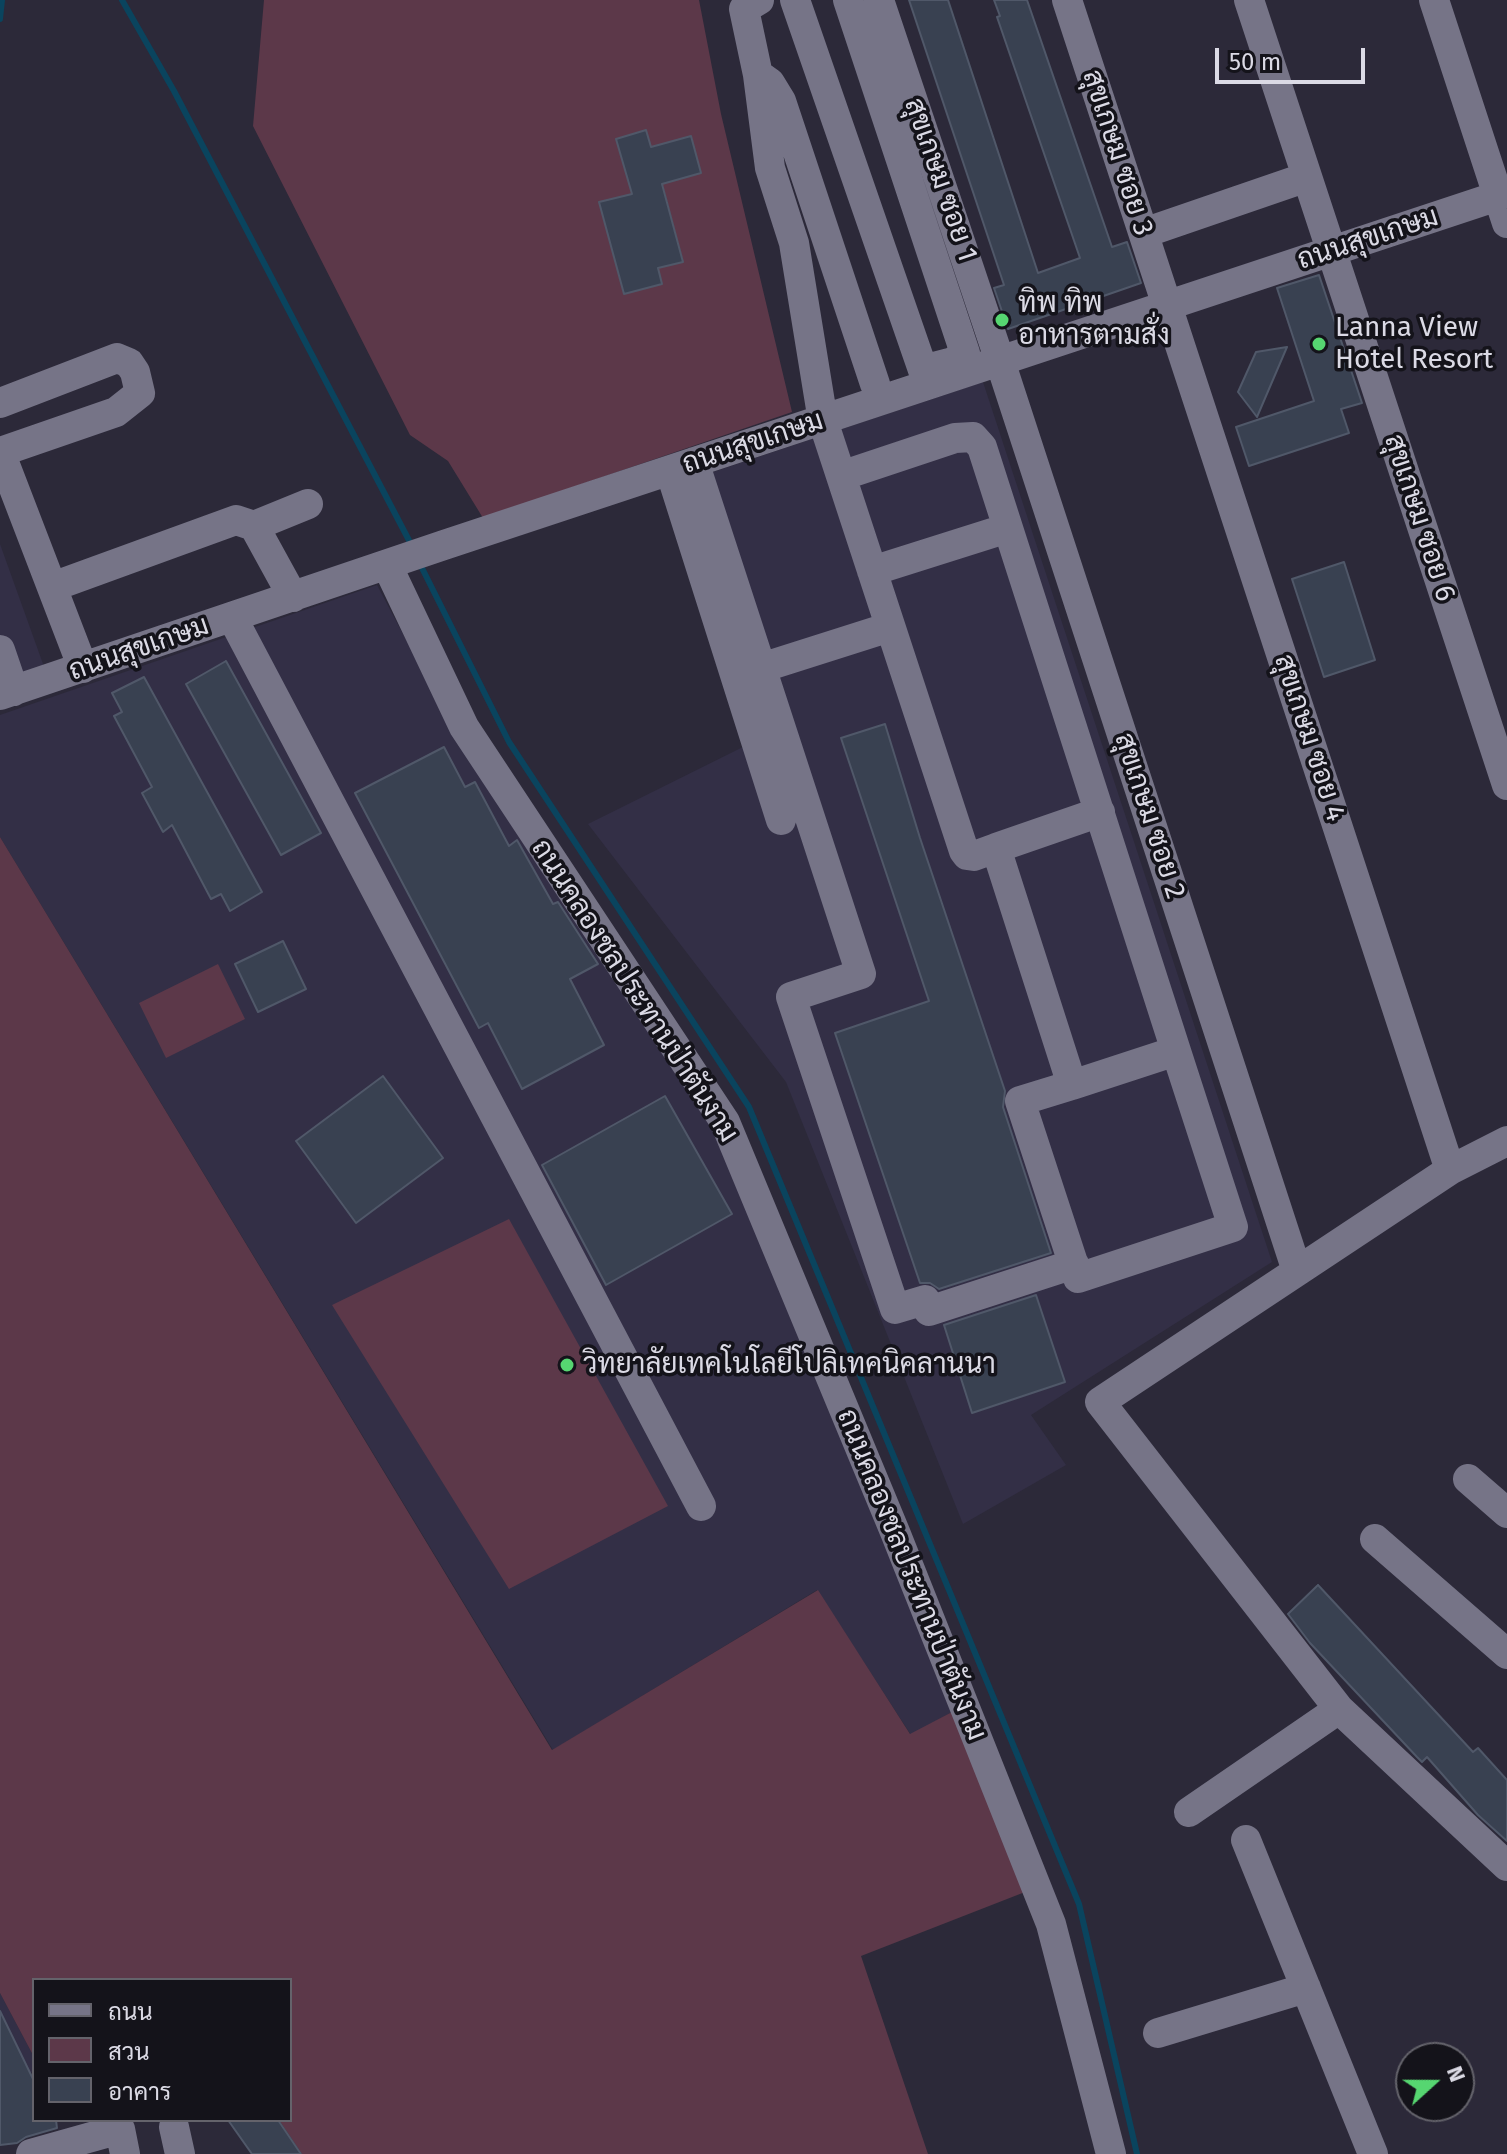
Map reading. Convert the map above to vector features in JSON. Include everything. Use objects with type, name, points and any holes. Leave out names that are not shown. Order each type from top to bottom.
[{"type":"street","points":[[759,0],[744,9],[758,75],[770,83],[770,168],[794,243],[821,410],[964,851],[974,856],[1100,812]]},
{"type":"street","points":[[795,0],[923,370]]},
{"type":"street","points":[[821,410],[875,384],[953,362],[965,353],[848,0]]},
{"type":"street","name":"สุขเกษม ซอย 1","points":[[879,0],[1000,361]]},
{"type":"street","name":"สุขเกษม ซอย 3","points":[[1067,0],[1168,305]]},
{"type":"street","name":"สุขเกษม ซอย 6","points":[[1249,0],[1286,146],[1307,177],[1507,785]]},
{"type":"street","points":[[1434,0],[1504,204]]},
{"type":"street","points":[[771,105],[826,88]]},
{"type":"street","points":[[771,105],[875,384]]},
{"type":"street","points":[[1144,233],[1307,177]]},
{"type":"street","name":"ถนนสุขเกษม","points":[[7,693],[682,466],[821,410],[1000,361],[1331,252],[1504,204]]},
{"type":"street","name":"สุขเกษม ซอย 4","points":[[1168,305],[1450,1170]]},
{"type":"street","points":[[0,403],[117,358],[129,363],[135,372],[140,393],[116,412],[0,452],[83,668]]},
{"type":"street","name":"สุขเกษม ซอย 2","points":[[1000,361],[1297,1271]]},
{"type":"street","points":[[841,476],[955,438],[973,437],[982,447],[1233,1227],[1078,1278],[1020,1101],[1176,1051]]},
{"type":"street","points":[[682,466],[761,668],[861,974],[791,997],[895,1309],[925,1300],[929,1311],[1074,1264]]},
{"type":"street","points":[[682,466],[781,820]]},
{"type":"street","points":[[52,587],[236,520],[254,526],[308,504]]},
{"type":"street","points":[[254,526],[293,597]]},
{"type":"street","points":[[872,571],[1008,528]]},
{"type":"street","name":"ถนนคลองชลประทานป่าตันงาม","points":[[387,565],[464,727],[725,1122],[889,1518],[1051,1924],[1111,2154]]},
{"type":"street","points":[[232,617],[701,1506]]},
{"type":"street","points":[[761,668],[890,627]]},
{"type":"street","points":[[0,650],[7,693]]},
{"type":"street","points":[[996,848],[1072,1085]]},
{"type":"street","points":[[1507,1141],[1450,1170],[1100,1402],[1339,1709],[1507,1866]]},
{"type":"street","points":[[1468,1479],[1507,1513]]},
{"type":"street","points":[[1375,1539],[1507,1654]]},
{"type":"street","points":[[1189,1812],[1339,1709]]},
{"type":"street","points":[[1246,1840],[1373,2154]]},
{"type":"street","points":[[1158,2033],[1306,1988]]},
{"type":"street","points":[[31,2154],[120,2129],[125,2154]]},
{"type":"shaded area","points":[[983,382],[1272,1262],[1031,1415],[1066,1465],[963,1524],[786,1082],[588,824],[751,743],[668,487]]},
{"type":"shaded area","points":[[0,544],[47,675],[0,689]]},
{"type":"shaded area","name":"วิทยาลัยเทคโนโลยีโปลิเทคนิคลานนา","points":[[377,585],[453,728],[725,1140],[952,1712],[911,1735],[817,1590],[553,1750],[0,837],[0,715]]},
{"type":"shaded area","points":[[0,1993],[32,2053],[32,2072],[0,2090]]},
{"type":"green space","points":[[264,0],[699,0],[721,114],[792,412],[483,518],[448,461],[410,435],[253,126]],"holes":[[[663,186],[683,261],[658,268],[662,284],[624,294],[600,202]]]},
{"type":"green space","points":[[0,837],[552,1750],[818,1590],[910,1734],[952,1712],[1025,1892],[861,1956],[928,2154],[302,2154],[280,2122],[292,2122],[292,1978],[32,1978],[32,2053],[0,1993]]},
{"type":"green space","points":[[218,964],[245,1019],[166,1058],[139,1003]]},
{"type":"green space","points":[[509,1219],[668,1506],[509,1589],[332,1305]]},
{"type":"building","points":[[909,0],[948,0],[1038,273],[1080,258],[997,17],[1000,16],[994,0],[1027,0],[1112,247],[1127,242],[1141,283],[1008,329],[994,288],[1004,285]]},
{"type":"building","points":[[646,130],[651,147],[691,136],[701,173],[662,184],[683,262],[658,268],[662,284],[624,294],[599,202],[632,194],[616,139]]},
{"type":"building","name":"Lanna View Hotel Resort","points":[[1319,275],[1362,403],[1341,409],[1349,433],[1249,466],[1236,427],[1314,401],[1277,288]]},
{"type":"building","points":[[1287,347],[1257,417],[1238,392],[1256,352]]},
{"type":"building","points":[[1344,562],[1375,660],[1324,677],[1292,579]]},
{"type":"building","points":[[226,661],[321,833],[281,855],[186,684]]},
{"type":"building","points":[[144,677],[262,892],[230,911],[221,894],[211,899],[172,825],[163,832],[142,793],[152,787],[114,716],[122,712],[112,693]]},
{"type":"building","points":[[885,724],[1005,1091],[1003,1107],[1051,1253],[939,1289],[930,1283],[920,1283],[835,1033],[929,1001],[841,738]]},
{"type":"building","points":[[444,747],[465,787],[475,782],[509,846],[517,840],[553,904],[558,902],[598,964],[570,979],[604,1045],[522,1089],[488,1023],[479,1028],[355,793]]},
{"type":"building","points":[[283,941],[306,989],[258,1012],[235,964]]},
{"type":"building","points":[[383,1076],[443,1158],[356,1223],[296,1141]]},
{"type":"building","points":[[665,1096],[732,1214],[606,1285],[542,1165]]},
{"type":"building","points":[[1036,1295],[1065,1382],[972,1413],[944,1325]]},
{"type":"building","points":[[1318,1585],[1473,1752],[1478,1748],[1507,1780],[1507,1841],[1478,1815],[1427,1757],[1422,1762],[1417,1757],[1310,1643],[1288,1614]]},
{"type":"building","points":[[0,2011],[32,2077],[32,2122],[56,2122],[57,2128],[26,2137],[17,2143],[0,2145]]},
{"type":"building","points":[[229,2122],[279,2122],[301,2154],[252,2154]]},
{"type":"waterway","points":[[0,19],[2,0]]},
{"type":"waterway","points":[[122,0],[174,91],[413,548]]},
{"type":"waterway","points":[[419,562],[509,742],[749,1107],[1079,1904],[1137,2154]]},
{"type":"place","name":"ทิพ ทิพ อาหารตามสั่ง","points":[[1002,320]]},
{"type":"place","name":"Lanna View Hotel Resort","points":[[1319,344]]},
{"type":"place","name":"วิทยาลัยเทคโนโลยีโปลิเทคนิคลานนา","points":[[567,1365]]}]
